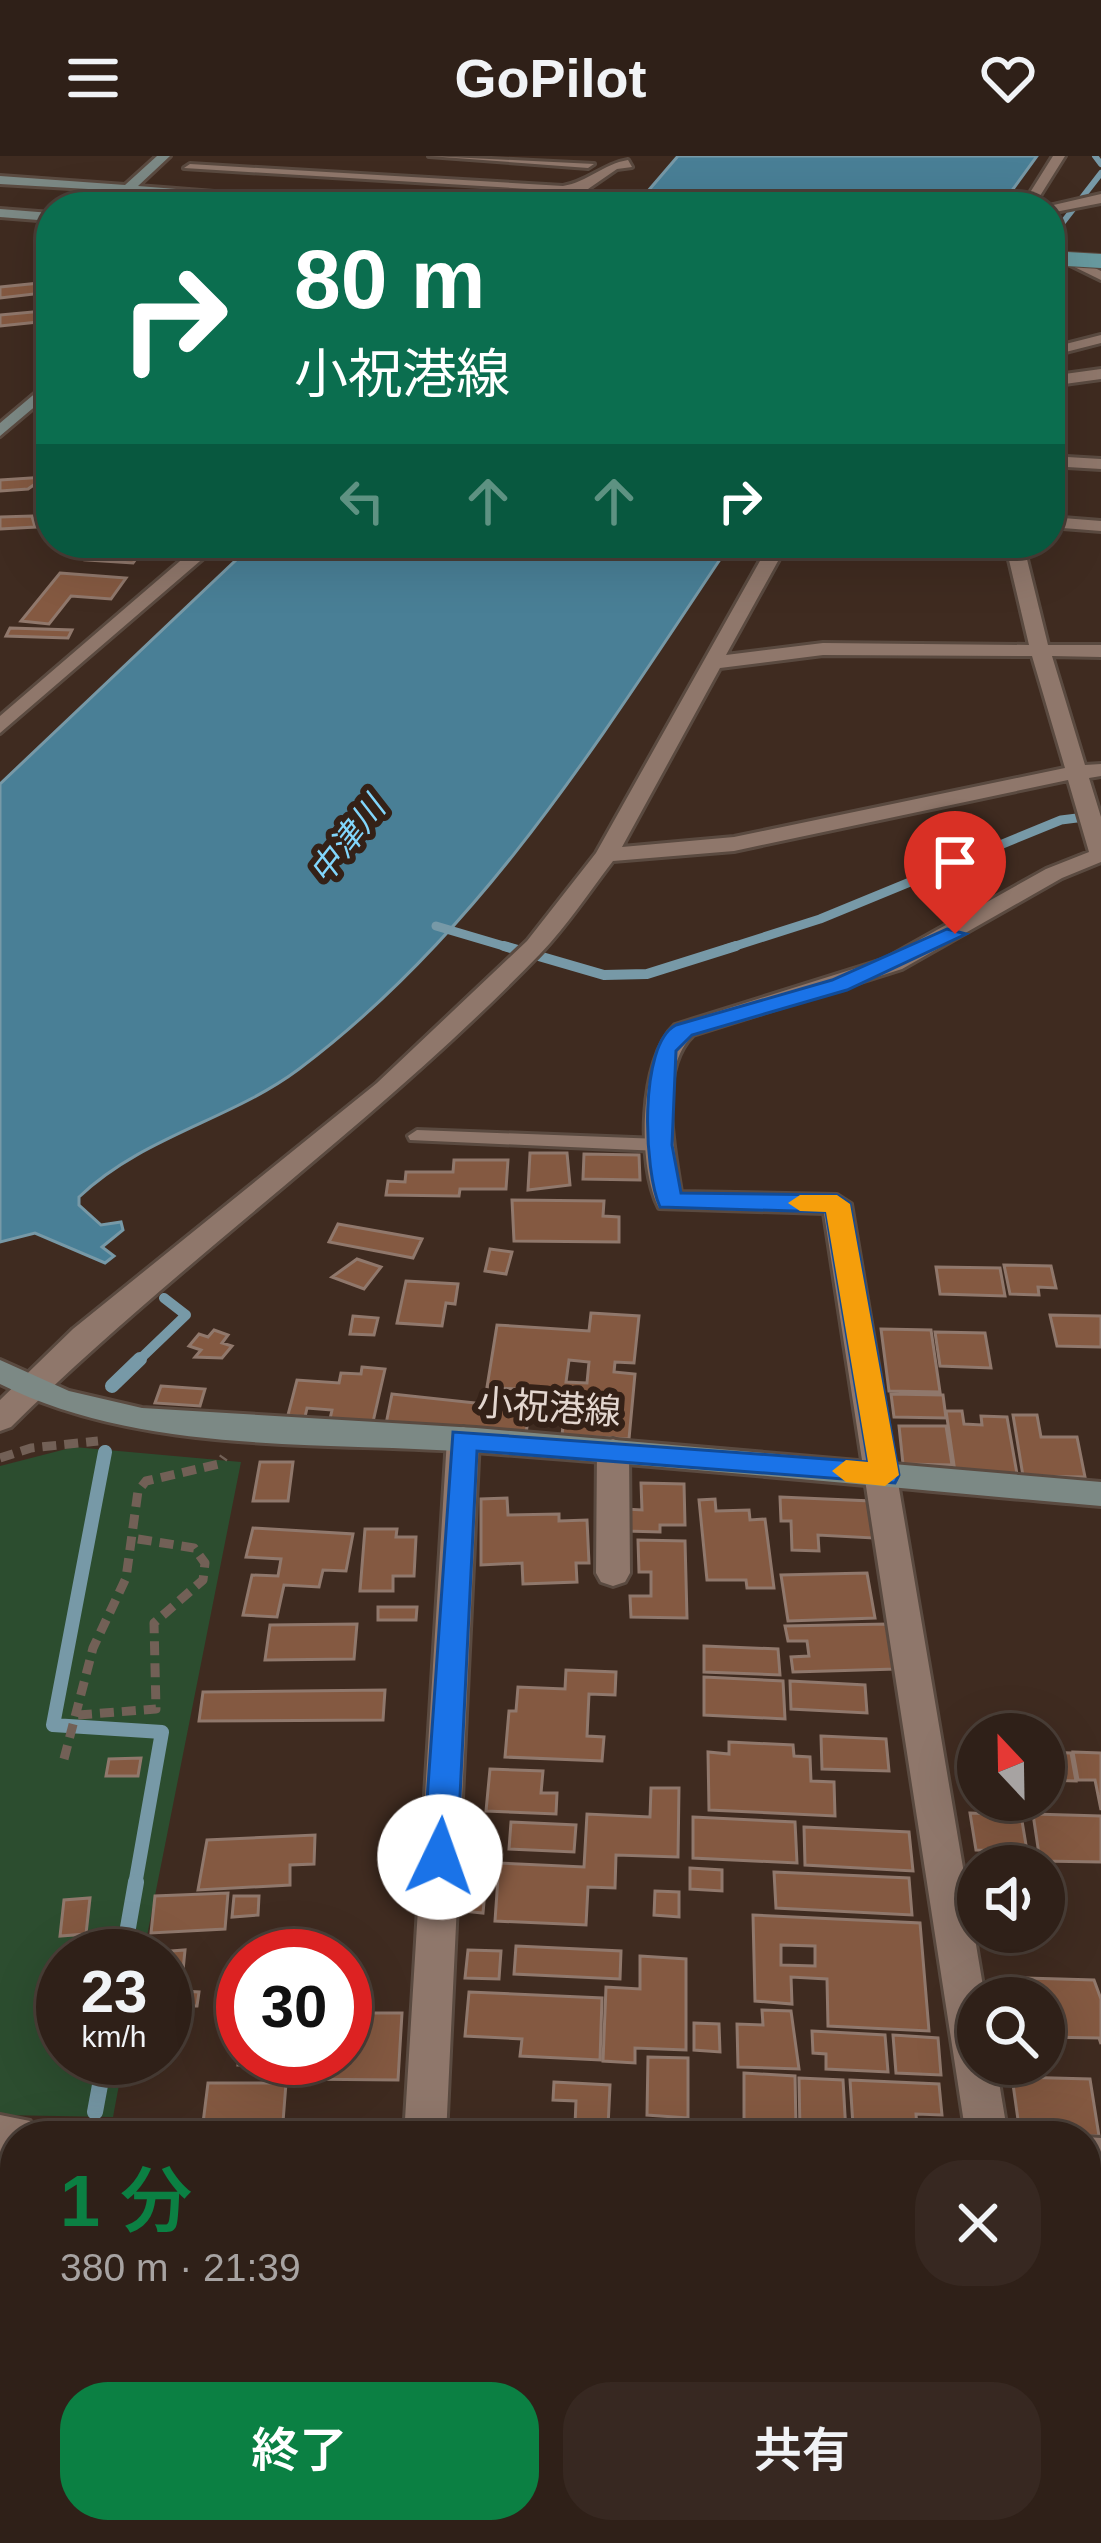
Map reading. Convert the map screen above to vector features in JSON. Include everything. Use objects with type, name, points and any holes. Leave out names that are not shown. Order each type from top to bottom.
[{"type":"main road","points":[[130,186],[164,156]]},
{"type":"main road","points":[[3,180],[22,168]]},
{"type":"main road","points":[[3,180],[130,186],[159,192]]},
{"type":"main road","points":[[0,213],[36,216]]},
{"type":"main road","points":[[1065,253],[1101,256]]},
{"type":"main road","points":[[0,430],[36,398]]},
{"type":"main road","name":"小祝港線","points":[[18,1380],[87,1410],[142,1420],[463,1439],[1101,1494]]},
{"type":"street","points":[[165,192],[205,156]]},
{"type":"street","points":[[435,156],[593,160]]},
{"type":"street","points":[[1036,192],[1059,156]]},
{"type":"street","points":[[550,192],[593,160]]},
{"type":"street","points":[[190,169],[408,173],[550,192],[584,186],[614,166],[633,160]]},
{"type":"street","points":[[593,192],[633,160]]},
{"type":"street","points":[[392,192],[408,173]]},
{"type":"street","points":[[1065,208],[1087,206],[1101,198]]},
{"type":"street","points":[[1065,259],[1101,276]]},
{"type":"street","points":[[1065,276],[1101,289]]},
{"type":"street","points":[[1065,337],[1101,328]]},
{"type":"street","points":[[1065,348],[1101,339]]},
{"type":"street","points":[[1065,379],[1101,374]]},
{"type":"street","points":[[1065,462],[1101,464]]},
{"type":"street","points":[[1065,523],[1101,526]]},
{"type":"street","points":[[0,727],[195,558]]},
{"type":"street","points":[[0,1419],[18,1380],[84,1337],[386,1089],[479,1005],[535,946],[606,855],[770,558]]},
{"type":"street","points":[[985,2121],[885,1475],[837,1204],[669,1202],[660,1145],[665,1051],[673,1036],[886,968],[986,917],[1052,874],[1101,854],[1090,771],[1039,649],[1018,558]]},
{"type":"street","points":[[712,663],[823,649],[1101,651]]},
{"type":"street","points":[[606,855],[734,844],[1090,771]]},
{"type":"street","points":[[426,2121],[463,1439]]},
{"type":"street","points":[[613,1451],[613,1573]]},
{"type":"lane","points":[[418,1136],[660,1145]]},
{"type":"path","points":[[64,1759],[93,1648],[126,1578],[137,1491],[146,1481],[220,1465],[232,1446]]},
{"type":"path","points":[[77,1716],[156,1709],[151,1672],[154,1623],[203,1580],[205,1563],[194,1548],[132,1538]]},
{"type":"green space","points":[[74,1447],[241,1462],[148,1929],[36,1929],[36,2085],[119,2085],[113,2117],[0,2115],[0,1466]]},
{"type":"water","points":[[678,156],[1037,156],[1011,192],[648,191]]},
{"type":"water","name":"中津川","points":[[238,558],[721,558],[537,825],[427,955],[299,1069],[245,1102],[131,1158],[79,1197],[79,1205],[101,1225],[121,1222],[123,1230],[102,1247],[114,1256],[105,1263],[35,1233],[0,1242],[0,784]]},
{"type":"building","points":[[36,283],[36,294],[0,298],[0,287]]},
{"type":"building","points":[[36,312],[36,322],[0,326],[0,315]]},
{"type":"building","points":[[36,478],[36,483],[28,489],[0,491],[0,480]]},
{"type":"building","points":[[32,516],[35,527],[0,529],[0,517]]},
{"type":"building","points":[[87,558],[137,558],[133,563]]},
{"type":"building","points":[[60,573],[126,578],[111,599],[71,596],[49,624],[21,621]]},
{"type":"building","points":[[10,628],[72,630],[68,638],[6,636]]},
{"type":"building","points":[[530,1153],[567,1153],[570,1185],[528,1190]]},
{"type":"building","points":[[584,1154],[639,1155],[640,1180],[583,1179]]},
{"type":"building","points":[[454,1160],[508,1160],[506,1189],[460,1189],[459,1196],[386,1195],[388,1181],[405,1182],[406,1172],[453,1172]]},
{"type":"building","points":[[512,1200],[604,1201],[603,1216],[619,1217],[619,1242],[514,1241]]},
{"type":"building","points":[[338,1224],[422,1239],[413,1258],[329,1242]]},
{"type":"building","points":[[490,1249],[512,1252],[506,1274],[485,1271]]},
{"type":"building","points":[[357,1259],[381,1267],[364,1289],[332,1277]]},
{"type":"building","points":[[1004,1265],[1051,1266],[1056,1288],[1038,1287],[1039,1295],[1010,1294]]},
{"type":"building","points":[[936,1267],[1000,1268],[1005,1296],[940,1294]]},
{"type":"building","points":[[406,1281],[458,1284],[455,1304],[446,1303],[442,1326],[397,1323]]},
{"type":"building","points":[[591,1313],[639,1316],[634,1363],[615,1362],[614,1372],[635,1374],[629,1439],[562,1435],[564,1417],[552,1416],[555,1392],[487,1387],[497,1325],[589,1331]],"holes":[[[569,1360],[589,1362],[587,1383],[566,1382]]]},
{"type":"building","points":[[1050,1315],[1101,1316],[1101,1347],[1057,1346]]},
{"type":"building","points":[[353,1316],[378,1318],[374,1335],[350,1334]]},
{"type":"building","points":[[881,1329],[931,1330],[940,1392],[889,1391]]},
{"type":"building","points":[[214,1330],[228,1335],[222,1343],[232,1346],[222,1358],[195,1357],[201,1350],[189,1346],[199,1334],[208,1337]]},
{"type":"building","points":[[935,1332],[985,1333],[991,1368],[940,1366]]},
{"type":"building","points":[[362,1367],[385,1369],[373,1422],[330,1419],[332,1410],[307,1408],[305,1417],[288,1415],[297,1380],[339,1383],[341,1373],[361,1374]]},
{"type":"building","points":[[161,1386],[205,1389],[200,1406],[155,1403]]},
{"type":"building","points":[[392,1394],[530,1409],[526,1433],[386,1424]]},
{"type":"building","points":[[891,1394],[943,1395],[946,1418],[894,1417]]},
{"type":"building","points":[[946,1411],[962,1411],[964,1424],[982,1425],[981,1416],[1007,1417],[1017,1474],[955,1472]]},
{"type":"building","points":[[1013,1415],[1037,1415],[1041,1437],[1077,1437],[1085,1477],[1023,1476]]},
{"type":"building","points":[[899,1426],[946,1426],[952,1465],[903,1464]]},
{"type":"building","points":[[260,1462],[293,1462],[288,1501],[253,1501]]},
{"type":"building","points":[[641,1483],[684,1484],[685,1525],[660,1525],[660,1532],[626,1531],[626,1509],[642,1510]]},
{"type":"building","points":[[780,1497],[871,1501],[873,1538],[818,1535],[819,1551],[792,1550],[791,1521],[781,1521]]},
{"type":"building","points":[[507,1498],[508,1515],[559,1514],[559,1521],[587,1520],[589,1563],[576,1563],[577,1582],[523,1584],[522,1563],[481,1565],[481,1499]]},
{"type":"building","points":[[715,1499],[716,1511],[749,1510],[750,1520],[765,1519],[774,1588],[747,1588],[746,1580],[707,1580],[699,1500]]},
{"type":"building","points":[[253,1528],[353,1534],[346,1571],[323,1570],[319,1587],[284,1585],[277,1617],[243,1615],[252,1575],[278,1576],[281,1559],[246,1557]]},
{"type":"building","points":[[365,1529],[397,1529],[396,1537],[416,1537],[414,1576],[393,1576],[393,1591],[360,1591]]},
{"type":"building","points":[[638,1540],[685,1541],[687,1618],[631,1617],[630,1596],[651,1596],[651,1572],[639,1572]]},
{"type":"building","points":[[867,1573],[875,1618],[788,1621],[781,1575]]},
{"type":"building","points":[[378,1607],[417,1607],[416,1620],[378,1620]]},
{"type":"building","points":[[357,1624],[354,1659],[265,1660],[270,1625]]},
{"type":"building","points":[[887,1624],[896,1669],[793,1672],[791,1657],[809,1656],[807,1641],[788,1641],[785,1626]]},
{"type":"building","points":[[704,1646],[778,1649],[780,1675],[704,1672]]},
{"type":"building","points":[[566,1670],[616,1672],[615,1695],[589,1694],[587,1736],[604,1737],[602,1761],[505,1757],[509,1711],[516,1711],[518,1687],[565,1689]]},
{"type":"building","points":[[704,1677],[783,1681],[785,1719],[704,1715]]},
{"type":"building","points":[[790,1681],[865,1685],[867,1713],[791,1709]]},
{"type":"building","points":[[385,1690],[383,1720],[199,1721],[203,1692]]},
{"type":"building","points":[[821,1736],[886,1739],[889,1771],[822,1769]]},
{"type":"building","points":[[729,1742],[793,1745],[794,1756],[810,1757],[811,1781],[834,1782],[835,1816],[709,1810],[708,1752],[729,1754]]},
{"type":"building","points":[[1073,1752],[1101,1753],[1101,1810],[1095,1780],[1078,1780]]},
{"type":"building","points":[[1065,1753],[1071,1753],[1076,1781],[1065,1781]]},
{"type":"building","points":[[141,1758],[138,1776],[106,1776],[109,1759]]},
{"type":"building","points":[[490,1769],[543,1771],[541,1793],[557,1793],[556,1814],[486,1811]]},
{"type":"building","points":[[651,1788],[679,1788],[678,1857],[616,1855],[615,1888],[588,1887],[586,1925],[495,1921],[499,1863],[584,1867],[587,1814],[650,1817]]},
{"type":"building","points":[[1065,1815],[1101,1816],[1101,1862],[1065,1861],[1065,1845],[1038,1845],[1034,1821],[1065,1821]]},
{"type":"building","points":[[693,1817],[795,1822],[797,1863],[693,1858]]},
{"type":"building","points":[[971,1821],[1022,1821],[1026,1845],[975,1845]]},
{"type":"building","points":[[511,1822],[576,1825],[574,1852],[509,1849]]},
{"type":"building","points":[[804,1827],[909,1832],[913,1871],[805,1865]]},
{"type":"building","points":[[315,1835],[314,1864],[290,1865],[290,1885],[198,1890],[207,1840]]},
{"type":"building","points":[[466,1868],[487,1869],[483,1913],[462,1911]]},
{"type":"building","points":[[690,1868],[722,1870],[722,1891],[690,1889]]},
{"type":"building","points":[[774,1872],[909,1878],[912,1915],[776,1908]]},
{"type":"building","points":[[655,1891],[679,1892],[679,1917],[654,1915]]},
{"type":"building","points":[[228,1893],[225,1929],[151,1929],[155,1896]]},
{"type":"building","points":[[234,1896],[259,1896],[258,1915],[232,1917]]},
{"type":"building","points":[[90,1898],[87,1929],[61,1929],[64,1900]]},
{"type":"building","points":[[753,1915],[920,1923],[929,2031],[828,2026],[827,1979],[791,1977],[792,2004],[755,2001]],"holes":[[[781,1945],[815,1946],[815,1966],[781,1965]]]},
{"type":"building","points":[[516,1946],[621,1951],[620,1979],[514,1974]]},
{"type":"building","points":[[468,1950],[501,1951],[499,1979],[465,1978]]},
{"type":"building","points":[[640,1956],[686,1959],[686,2050],[635,2048],[635,2063],[603,2061],[606,1987],[640,1989]]},
{"type":"building","points":[[1065,1979],[1094,1980],[1101,1999],[1101,2044],[1099,2038],[1065,2037]]},
{"type":"building","points":[[469,1992],[602,1998],[600,2060],[520,2056],[522,2039],[465,2036]]},
{"type":"building","points":[[762,2010],[791,2011],[799,2069],[738,2067],[737,2024],[763,2025]]},
{"type":"building","points":[[372,2013],[402,2013],[398,2080],[372,2080]]},
{"type":"building","points":[[694,2023],[719,2024],[720,2052],[694,2050]]},
{"type":"building","points":[[812,2031],[885,2035],[888,2072],[826,2069],[826,2054],[813,2053]]},
{"type":"building","points":[[893,2035],[938,2038],[941,2075],[896,2073]]},
{"type":"building","points":[[648,2057],[688,2058],[688,2118],[647,2115]]},
{"type":"building","points":[[744,2073],[795,2076],[796,2121],[744,2121]]},
{"type":"building","points":[[799,2078],[843,2080],[845,2121],[800,2121]]},
{"type":"building","points":[[1065,2078],[1090,2079],[1097,2121],[1018,2121],[1013,2085],[1065,2085]]},
{"type":"building","points":[[850,2080],[939,2084],[942,2115],[916,2114],[916,2121],[853,2121]]},
{"type":"building","points":[[554,2082],[610,2085],[608,2121],[575,2121],[576,2101],[553,2100]]},
{"type":"building","points":[[208,2083],[286,2085],[283,2121],[203,2121]]},
{"type":"waterway","points":[[1095,156],[1101,164]]},
{"type":"waterway","points":[[1065,220],[1101,173]]},
{"type":"waterway","points":[[726,949],[820,919],[1061,820],[1101,815]]},
{"type":"waterway","points":[[436,926],[514,949]]},
{"type":"waterway","points":[[504,946],[604,975],[647,974],[736,946]]},
{"type":"waterway","points":[[137,1362],[186,1315],[164,1298]]},
{"type":"waterway","points":[[112,1386],[140,1359]]},
{"type":"waterway","points":[[105,1452],[53,1725],[162,1732],[135,1885]]},
{"type":"waterway","points":[[128,1929],[136,1882]]},
{"type":"waterway","points":[[95,2112],[100,2085]]},
{"type":"slow traffic","points":[[800,1203],[837,1204],[885,1475],[846,1471]]},
{"type":"route","points":[[440,1857],[463,1439],[885,1475],[837,1204],[669,1202],[660,1145],[665,1051],[667,1042],[684,1030],[839,985],[955,934]]}]
